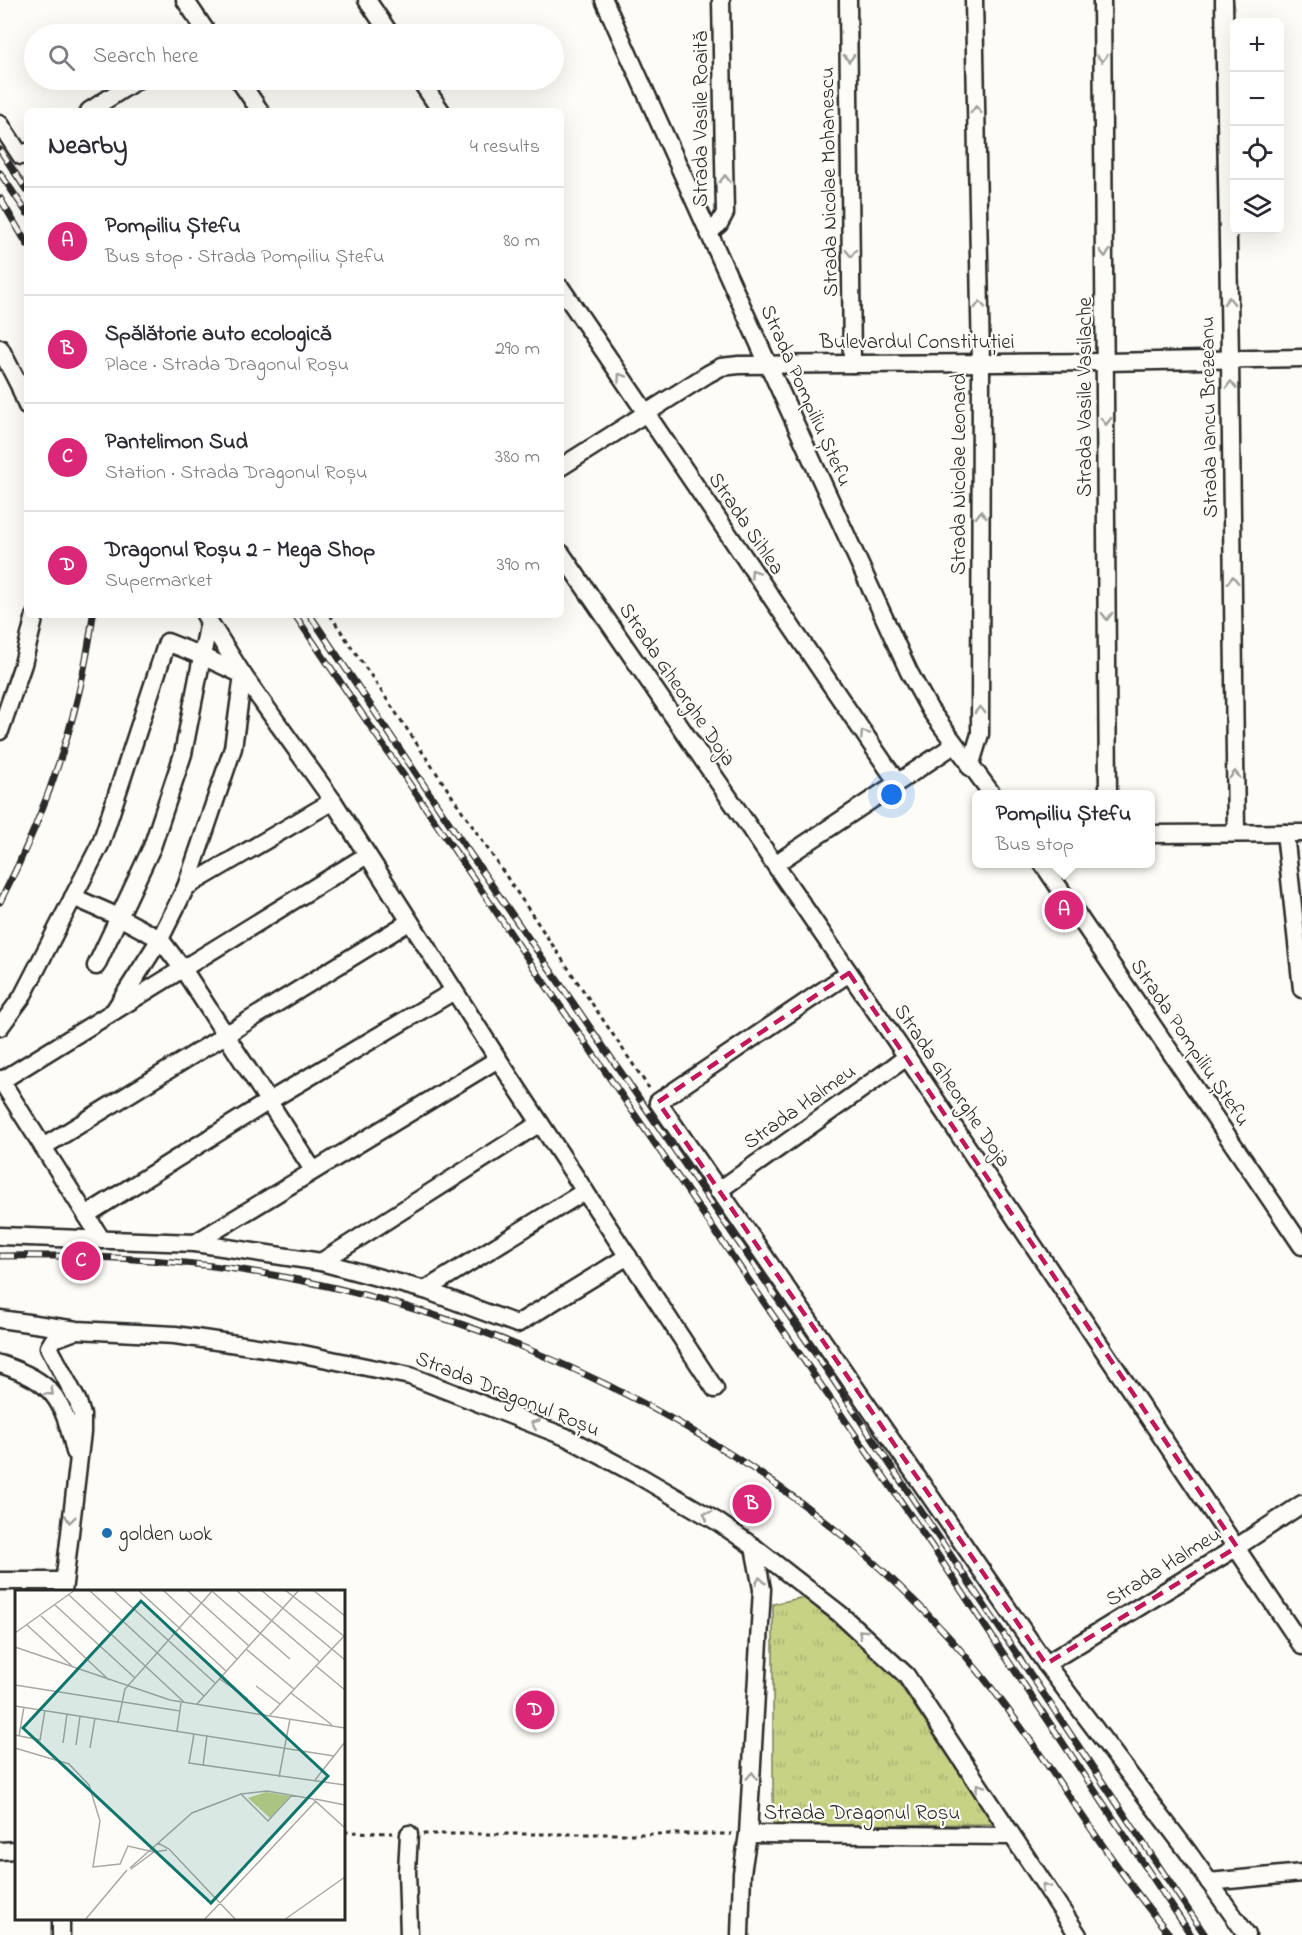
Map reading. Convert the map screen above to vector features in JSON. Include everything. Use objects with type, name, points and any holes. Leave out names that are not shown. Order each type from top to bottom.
[{"type":"street","points":[[185,0],[201,24]]},
{"type":"street","points":[[367,0],[383,24]]},
{"type":"street","name":"Strada Pompiliu Ștefu","points":[[604,0],[909,672],[930,710],[988,790]]},
{"type":"street","name":"Strada Vasile Roaită","points":[[709,231],[718,224],[725,213],[721,0]]},
{"type":"street","name":"Strada Nicolae Mohanescu","points":[[848,0],[852,364]]},
{"type":"street","name":"Strada Nicolae Leonard","points":[[970,767],[980,734],[981,363],[974,0]]},
{"type":"street","name":"Strada Vasile Vasilache","points":[[1102,0],[1108,790]]},
{"type":"street","name":"Strada Iancu Brezeanu","points":[[1224,0],[1236,833]]},
{"type":"street","points":[[94,108],[122,90]]},
{"type":"street","points":[[246,90],[258,108]]},
{"type":"street","points":[[427,90],[439,108]]},
{"type":"street","points":[[0,124],[24,154]]},
{"type":"street","name":"Strada Sihlea","points":[[564,292],[897,782]]},
{"type":"street","points":[[0,348],[24,398]]},
{"type":"street","name":"Bulevardul Constituției","points":[[564,465],[721,367],[740,364],[1106,362],[1302,358]]},
{"type":"street","name":"Strada Gheorghe Doja","points":[[564,557],[907,1057],[1302,1646]]},
{"type":"street","points":[[0,730],[23,664],[34,618]]},
{"type":"street","points":[[96,966],[152,847],[183,754],[207,618]]},
{"type":"street","points":[[207,618],[243,675],[333,801],[540,1124],[715,1389]]},
{"type":"street","points":[[0,1027],[22,996],[101,843],[167,642],[243,675]]},
{"type":"street","points":[[114,1011],[160,939],[186,887],[233,748],[243,675]]},
{"type":"street","points":[[775,864],[954,745]]},
{"type":"street","points":[[186,887],[333,801]]},
{"type":"street","points":[[1155,834],[1294,833],[1302,989]]},
{"type":"street","points":[[102,1240],[1,1080],[367,855]]},
{"type":"street","name":"Strada Pompiliu Ștefu","points":[[1046,868],[1302,1246]]},
{"type":"street","points":[[73,897],[119,917],[160,939],[183,969],[314,1170]]},
{"type":"street","points":[[43,1147],[409,922]]},
{"type":"street","points":[[849,973],[658,1102],[1046,1664],[1246,1935]]},
{"type":"street","points":[[86,1215],[269,1101],[454,991]]},
{"type":"street","name":"Strada Halmeu","points":[[718,1191],[907,1057]]},
{"type":"street","points":[[195,1243],[498,1059]]},
{"type":"street","points":[[321,1262],[540,1124]]},
{"type":"street","points":[[425,1290],[585,1191]]},
{"type":"street","points":[[0,1236],[195,1243],[321,1262],[425,1290],[517,1324],[628,1256]]},
{"type":"street","name":"Strada Dragonul Roșu","points":[[0,1319],[77,1330],[175,1335],[307,1355],[410,1376],[516,1416],[595,1452],[718,1522],[840,1614],[906,1675],[1078,1935]]},
{"type":"street","points":[[0,1581],[63,1586],[82,1432],[82,1415],[72,1387],[49,1347],[54,1339],[77,1330]]},
{"type":"street","points":[[0,1364],[12,1368],[52,1392],[68,1420],[77,1461]]},
{"type":"street","name":"Strada Halmeu","points":[[1046,1664],[1237,1547],[1302,1504]]},
{"type":"street","name":"Strada Dragonul Roșu","points":[[754,1547],[762,1589],[748,1834],[1012,1836]]},
{"type":"street","points":[[408,1935],[409,1834]]},
{"type":"street","points":[[740,1935],[742,1874],[748,1834]]},
{"type":"street","points":[[0,1851],[15,1850]]},
{"type":"street","points":[[1209,1882],[1302,1873]]},
{"type":"path","points":[[332,618],[658,1102]]},
{"type":"path","points":[[345,1832],[748,1834]]},
{"type":"highlighted area","points":[[849,973],[1237,1547],[1046,1664],[658,1102]]},
{"type":"green space","points":[[804,1597],[891,1672],[994,1824],[773,1826],[773,1604]]},
{"type":"railway","points":[[0,150],[24,186]]},
{"type":"railway","points":[[0,173],[24,209]]},
{"type":"railway","points":[[0,198],[24,239]]},
{"type":"railway","points":[[0,902],[32,834],[59,763],[79,690],[93,618]]},
{"type":"railway","points":[[297,618],[532,965],[935,1551],[1191,1935]]},
{"type":"railway","points":[[312,618],[462,842],[828,1372],[1205,1935]]},
{"type":"railway","points":[[0,1256],[105,1257],[174,1262],[278,1276],[371,1297],[464,1325],[554,1361],[642,1403],[727,1452],[806,1507],[880,1568],[948,1636],[1007,1708],[1113,1861],[1170,1935]]},
{"type":"place","name":"Pompiliu Ștefu","points":[[1064,910]]},
{"type":"place","name":"Pantelimon Sud","points":[[81,1261]]},
{"type":"place","name":"Spălătorie auto ecologică","points":[[752,1504]]},
{"type":"place","name":"golden wok","points":[[107,1533]]},
{"type":"place","name":"Dragonul Roșu 2 - Mega Shop","points":[[535,1710]]}]
